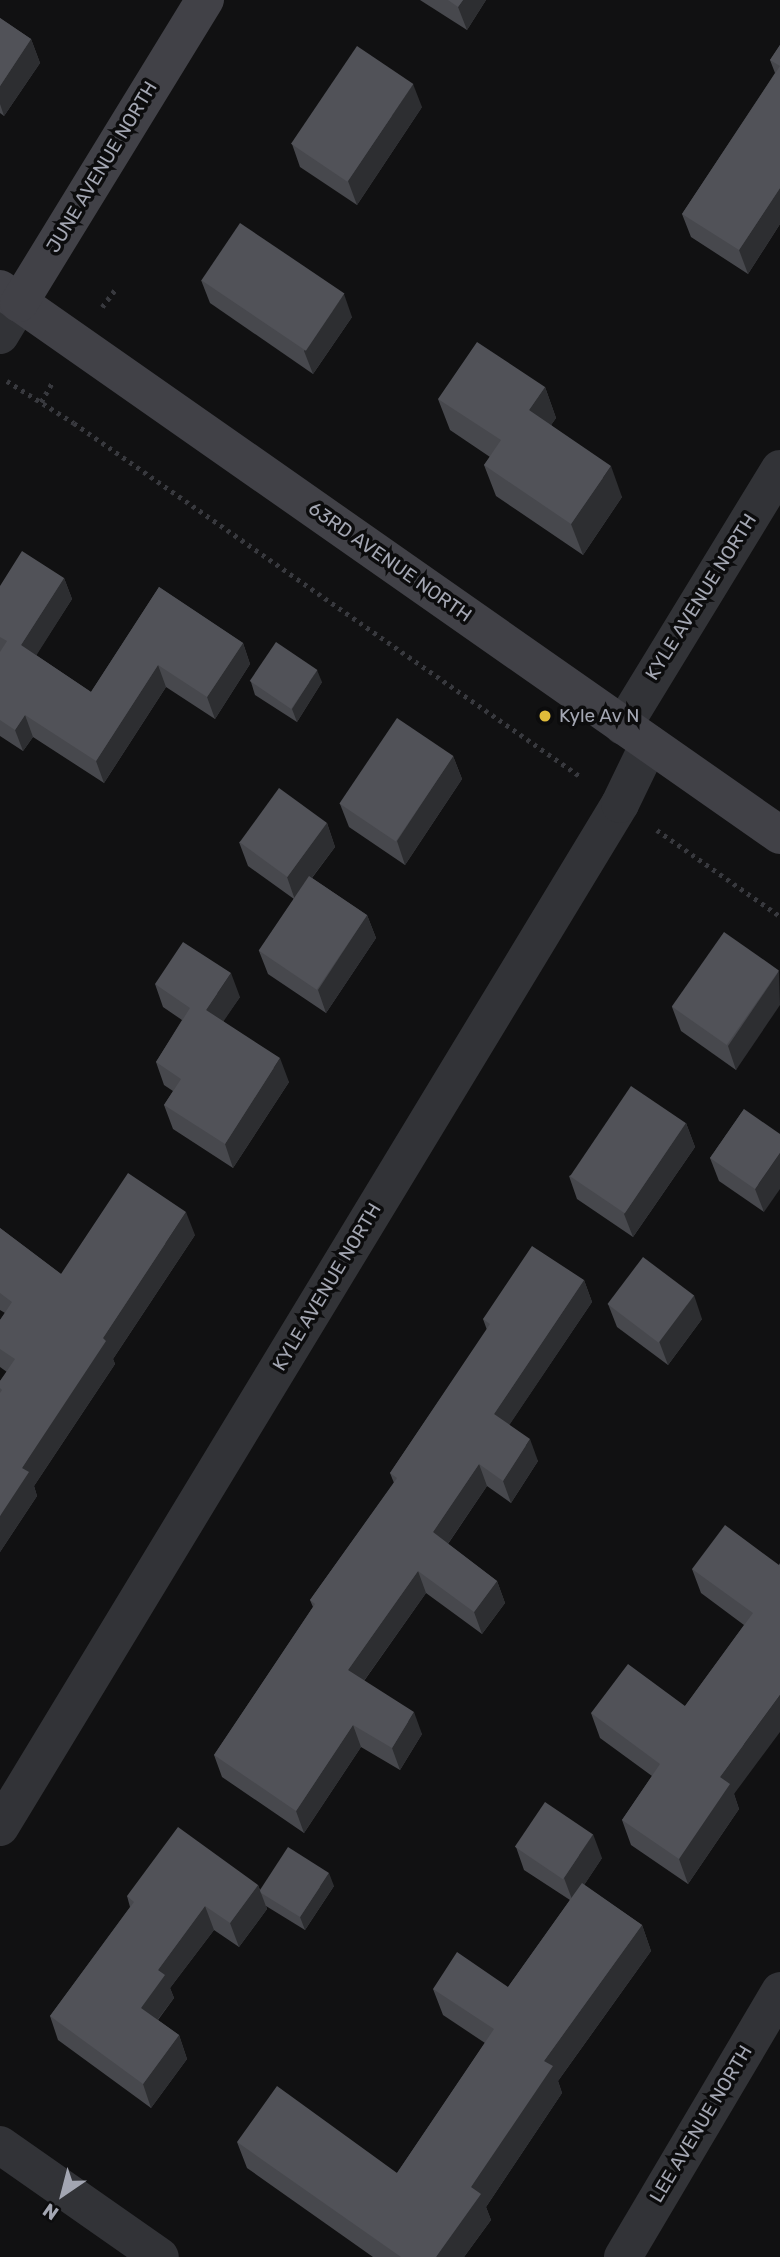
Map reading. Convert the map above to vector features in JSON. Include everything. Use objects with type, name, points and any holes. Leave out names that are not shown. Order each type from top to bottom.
[{"type":"street","name":"JUNE AVENUE NORTH","points":[[0,335],[10,296],[205,0]]},
{"type":"street","name":"63RD AVENUE NORTH","points":[[10,296],[780,835]]},
{"type":"street","name":"KYLE AVENUE NORTH","points":[[0,1826],[620,804],[636,735],[780,469]]},
{"type":"street","name":"LEE AVENUE NORTH","points":[[623,2257],[780,1991]]},
{"type":"street","points":[[0,2145],[160,2257]]},
{"type":"path","points":[[0,377],[74,423],[780,916]]},
{"type":"building","points":[[448,0],[463,0],[458,7]]},
{"type":"building","points":[[0,18],[31,39],[0,86]]},
{"type":"building","points":[[780,45],[780,66],[770,60]]},
{"type":"building","points":[[357,46],[413,84],[347,182],[291,144]]},
{"type":"building","points":[[780,66],[780,188],[739,250],[682,214]]},
{"type":"building","points":[[240,223],[344,293],[306,351],[201,280]]},
{"type":"building","points":[[477,342],[545,387],[529,410],[611,466],[571,524],[484,465],[501,440],[438,399]]},
{"type":"building","points":[[22,551],[64,578],[21,645],[91,692],[159,587],[243,643],[207,697],[158,665],[96,761],[25,715],[15,730],[0,720],[0,652],[7,641],[0,637],[0,586]]},
{"type":"building","points":[[276,642],[317,670],[291,709],[250,681]]},
{"type":"building","points":[[397,718],[453,756],[396,841],[339,803]]},
{"type":"building","points":[[279,788],[327,823],[287,877],[240,842]]},
{"type":"building","points":[[309,876],[367,915],[317,990],[259,951]]},
{"type":"building","points":[[724,932],[779,970],[727,1045],[672,1007]]},
{"type":"building","points":[[183,942],[231,973],[206,1010],[280,1058],[225,1144],[164,1105],[181,1079],[156,1062],[190,1008],[155,984]]},
{"type":"building","points":[[631,1086],[686,1123],[625,1213],[570,1176]]},
{"type":"building","points":[[744,1109],[780,1134],[780,1153],[755,1189],[710,1158]]},
{"type":"building","points":[[128,1173],[186,1212],[103,1338],[106,1341],[22,1468],[29,1472],[0,1516],[0,1381],[15,1359],[0,1349],[0,1320],[12,1302],[0,1293],[0,1228],[61,1274]]},
{"type":"building","points":[[532,1246],[584,1280],[494,1414],[530,1439],[503,1481],[479,1464],[433,1532],[497,1581],[474,1612],[418,1571],[348,1670],[414,1712],[392,1748],[353,1725],[296,1811],[214,1755],[315,1604],[310,1600],[397,1478],[390,1473],[490,1324],[483,1319]]},
{"type":"building","points":[[643,1257],[694,1296],[659,1343],[607,1304]]},
{"type":"building","points":[[725,1525],[779,1565],[780,1563],[780,1695],[720,1777],[730,1784],[679,1859],[622,1820],[660,1764],[591,1713],[628,1664],[685,1706],[753,1613],[692,1569]]},
{"type":"building","points":[[545,1802],[593,1834],[563,1879],[515,1847]]},
{"type":"building","points":[[178,1827],[258,1885],[230,1923],[205,1906],[158,1970],[165,1975],[141,2008],[179,2035],[143,2084],[50,2016],[134,1902],[127,1896]]},
{"type":"building","points":[[288,1847],[329,1873],[300,1917],[260,1890]]},
{"type":"building","points":[[582,1883],[642,1925],[544,2061],[553,2066],[471,2187],[481,2194],[436,2257],[401,2257],[237,2142],[277,2086],[397,2173],[494,2029],[433,1989],[457,1952],[508,1987]]},
{"type":"place","name":"Kyle Av N","points":[[545,716]]}]
